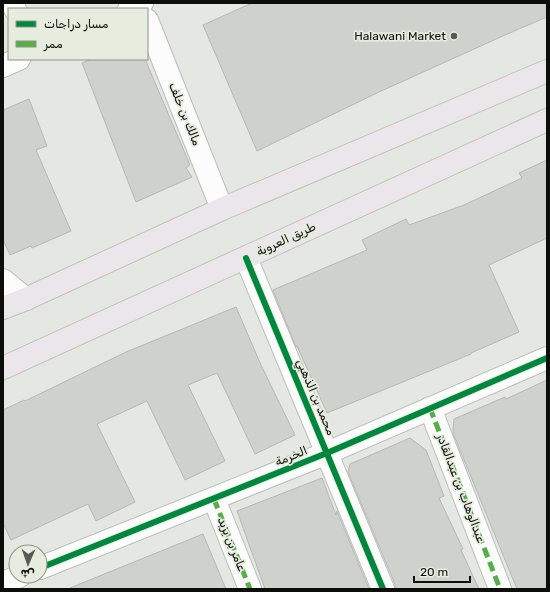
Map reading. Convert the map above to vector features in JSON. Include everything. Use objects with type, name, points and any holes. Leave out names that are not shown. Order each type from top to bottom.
[{"type":"main road","points":[[3,308],[26,299],[222,209],[547,71]]},
{"type":"main road","name":"طريق العروبة","points":[[3,368],[547,120]]},
{"type":"street","points":[[131,8],[141,3]]},
{"type":"street","name":"مالك بن خلف","points":[[148,23],[222,209]]},
{"type":"street","points":[[3,66],[17,60]]},
{"type":"street","name":"محمد بن الذهبي","points":[[246,258],[383,589]]},
{"type":"street","points":[[3,280],[26,299]]},
{"type":"street","name":"الخرمة","points":[[48,565],[327,453],[547,358]]},
{"type":"street","name":"عبدالوهاب بن عبدالقادر","points":[[430,408],[500,589]]},
{"type":"street","name":"عامر بن يزيد","points":[[214,499],[250,589]]},
{"type":"building","points":[[252,3],[547,3],[547,17],[379,92],[257,151],[203,25]]},
{"type":"building","points":[[90,60],[145,60],[190,165],[186,168],[192,177],[136,202],[82,63]]},
{"type":"building","points":[[29,99],[47,146],[36,150],[71,231],[32,248],[31,246],[10,255],[3,240],[3,110]]},
{"type":"building","points":[[547,160],[547,238],[489,265],[519,332],[471,354],[327,413],[297,346],[296,347],[273,290],[367,250],[362,240],[406,219],[409,225],[464,205],[522,178],[519,173]]},
{"type":"building","points":[[236,307],[261,365],[295,435],[255,454],[217,373],[188,385],[225,461],[185,480],[147,401],[97,424],[135,502],[96,521],[88,504],[11,540],[3,523],[3,410],[24,400],[25,401],[126,352]]},
{"type":"building","points":[[547,380],[547,589],[517,589],[453,433],[454,419],[505,397],[506,399]]},
{"type":"building","points":[[410,438],[426,450],[444,496],[439,498],[463,549],[461,550],[479,589],[395,589],[395,584],[348,472],[350,464]]},
{"type":"building","points":[[322,478],[336,515],[337,511],[369,589],[265,589],[237,511]]},
{"type":"building","points":[[203,534],[226,589],[70,589],[70,588]]},
{"type":"marked path","points":[[430,408],[500,589]]},
{"type":"marked path","points":[[214,499],[250,589]]},
{"type":"cycle path","points":[[246,258],[383,589]]},
{"type":"cycle path","points":[[48,565],[327,453],[547,358]]},
{"type":"place","name":"Halawani Market","points":[[454,36]]}]
